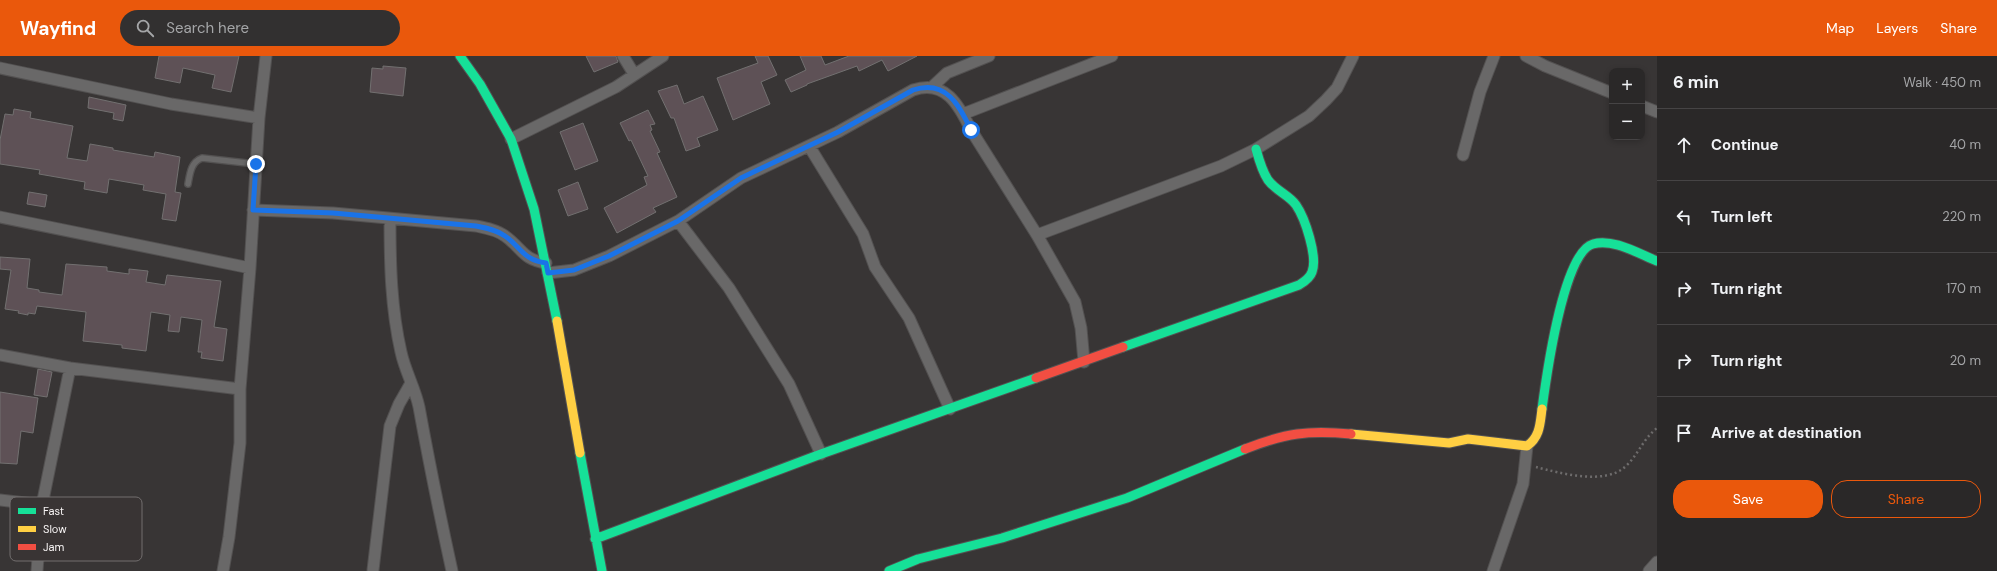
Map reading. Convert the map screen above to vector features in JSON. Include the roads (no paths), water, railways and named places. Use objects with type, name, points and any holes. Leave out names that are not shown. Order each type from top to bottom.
[{"type":"street","points":[[223,571],[229,537],[240,442],[240,389],[250,268],[259,118],[266,56]]},
{"type":"street","points":[[460,56],[480,84],[511,138],[534,208],[547,268],[602,571]]},
{"type":"street","points":[[623,56],[634,74]]},
{"type":"street","points":[[511,138],[616,87],[663,56]]},
{"type":"street","points":[[932,87],[947,73],[989,56]]},
{"type":"street","points":[[963,114],[1112,56]]},
{"type":"street","points":[[1037,236],[1221,166],[1256,149],[1309,116],[1326,100],[1337,88],[1353,56]]},
{"type":"street","points":[[1464,155],[1480,92],[1494,56]]},
{"type":"street","points":[[1526,56],[1545,66],[1609,92]]},
{"type":"street","points":[[0,68],[172,104],[259,118]]},
{"type":"street","points":[[253,210],[333,213],[476,226],[498,231],[514,242],[531,260],[547,268],[574,270],[609,256],[678,221],[729,185],[809,146],[913,90],[922,87],[932,87],[950,96],[963,114],[971,130],[1037,236],[1075,302],[1081,328],[1084,362]]},
{"type":"street","points":[[1645,107],[1657,112]]},
{"type":"street","points":[[809,146],[863,234],[875,267],[909,318],[950,409]]},
{"type":"street","points":[[595,539],[821,454],[1299,285],[1313,273],[1314,264],[1302,219],[1297,206],[1292,200],[1277,190],[1262,170],[1256,149]]},
{"type":"street","points":[[0,217],[250,268]]},
{"type":"street","points":[[390,219],[390,273],[394,311],[401,353],[418,405],[426,453],[452,571]]},
{"type":"street","points":[[678,221],[729,288],[789,384],[821,454]]},
{"type":"street","points":[[889,571],[918,559],[1009,536],[1127,498],[1265,441],[1290,434],[1320,431],[1423,442],[1448,443],[1468,439],[1527,446],[1534,441],[1538,434],[1557,317],[1572,273],[1585,247],[1601,242],[1630,250],[1657,261]]},
{"type":"street","points":[[0,355],[70,368],[240,389]]},
{"type":"street","points":[[43,497],[70,368]]},
{"type":"street","points":[[373,570],[390,426],[399,404],[411,383]]},
{"type":"street","points":[[1493,571],[1523,484],[1527,446]]},
{"type":"street","points":[[0,500],[10,501]]},
{"type":"street","points":[[37,571],[38,561]]},
{"type":"street","points":[[1649,571],[1657,562]]},
{"type":"lane","points":[[188,184],[192,166],[196,160],[202,158],[256,164]]}]
